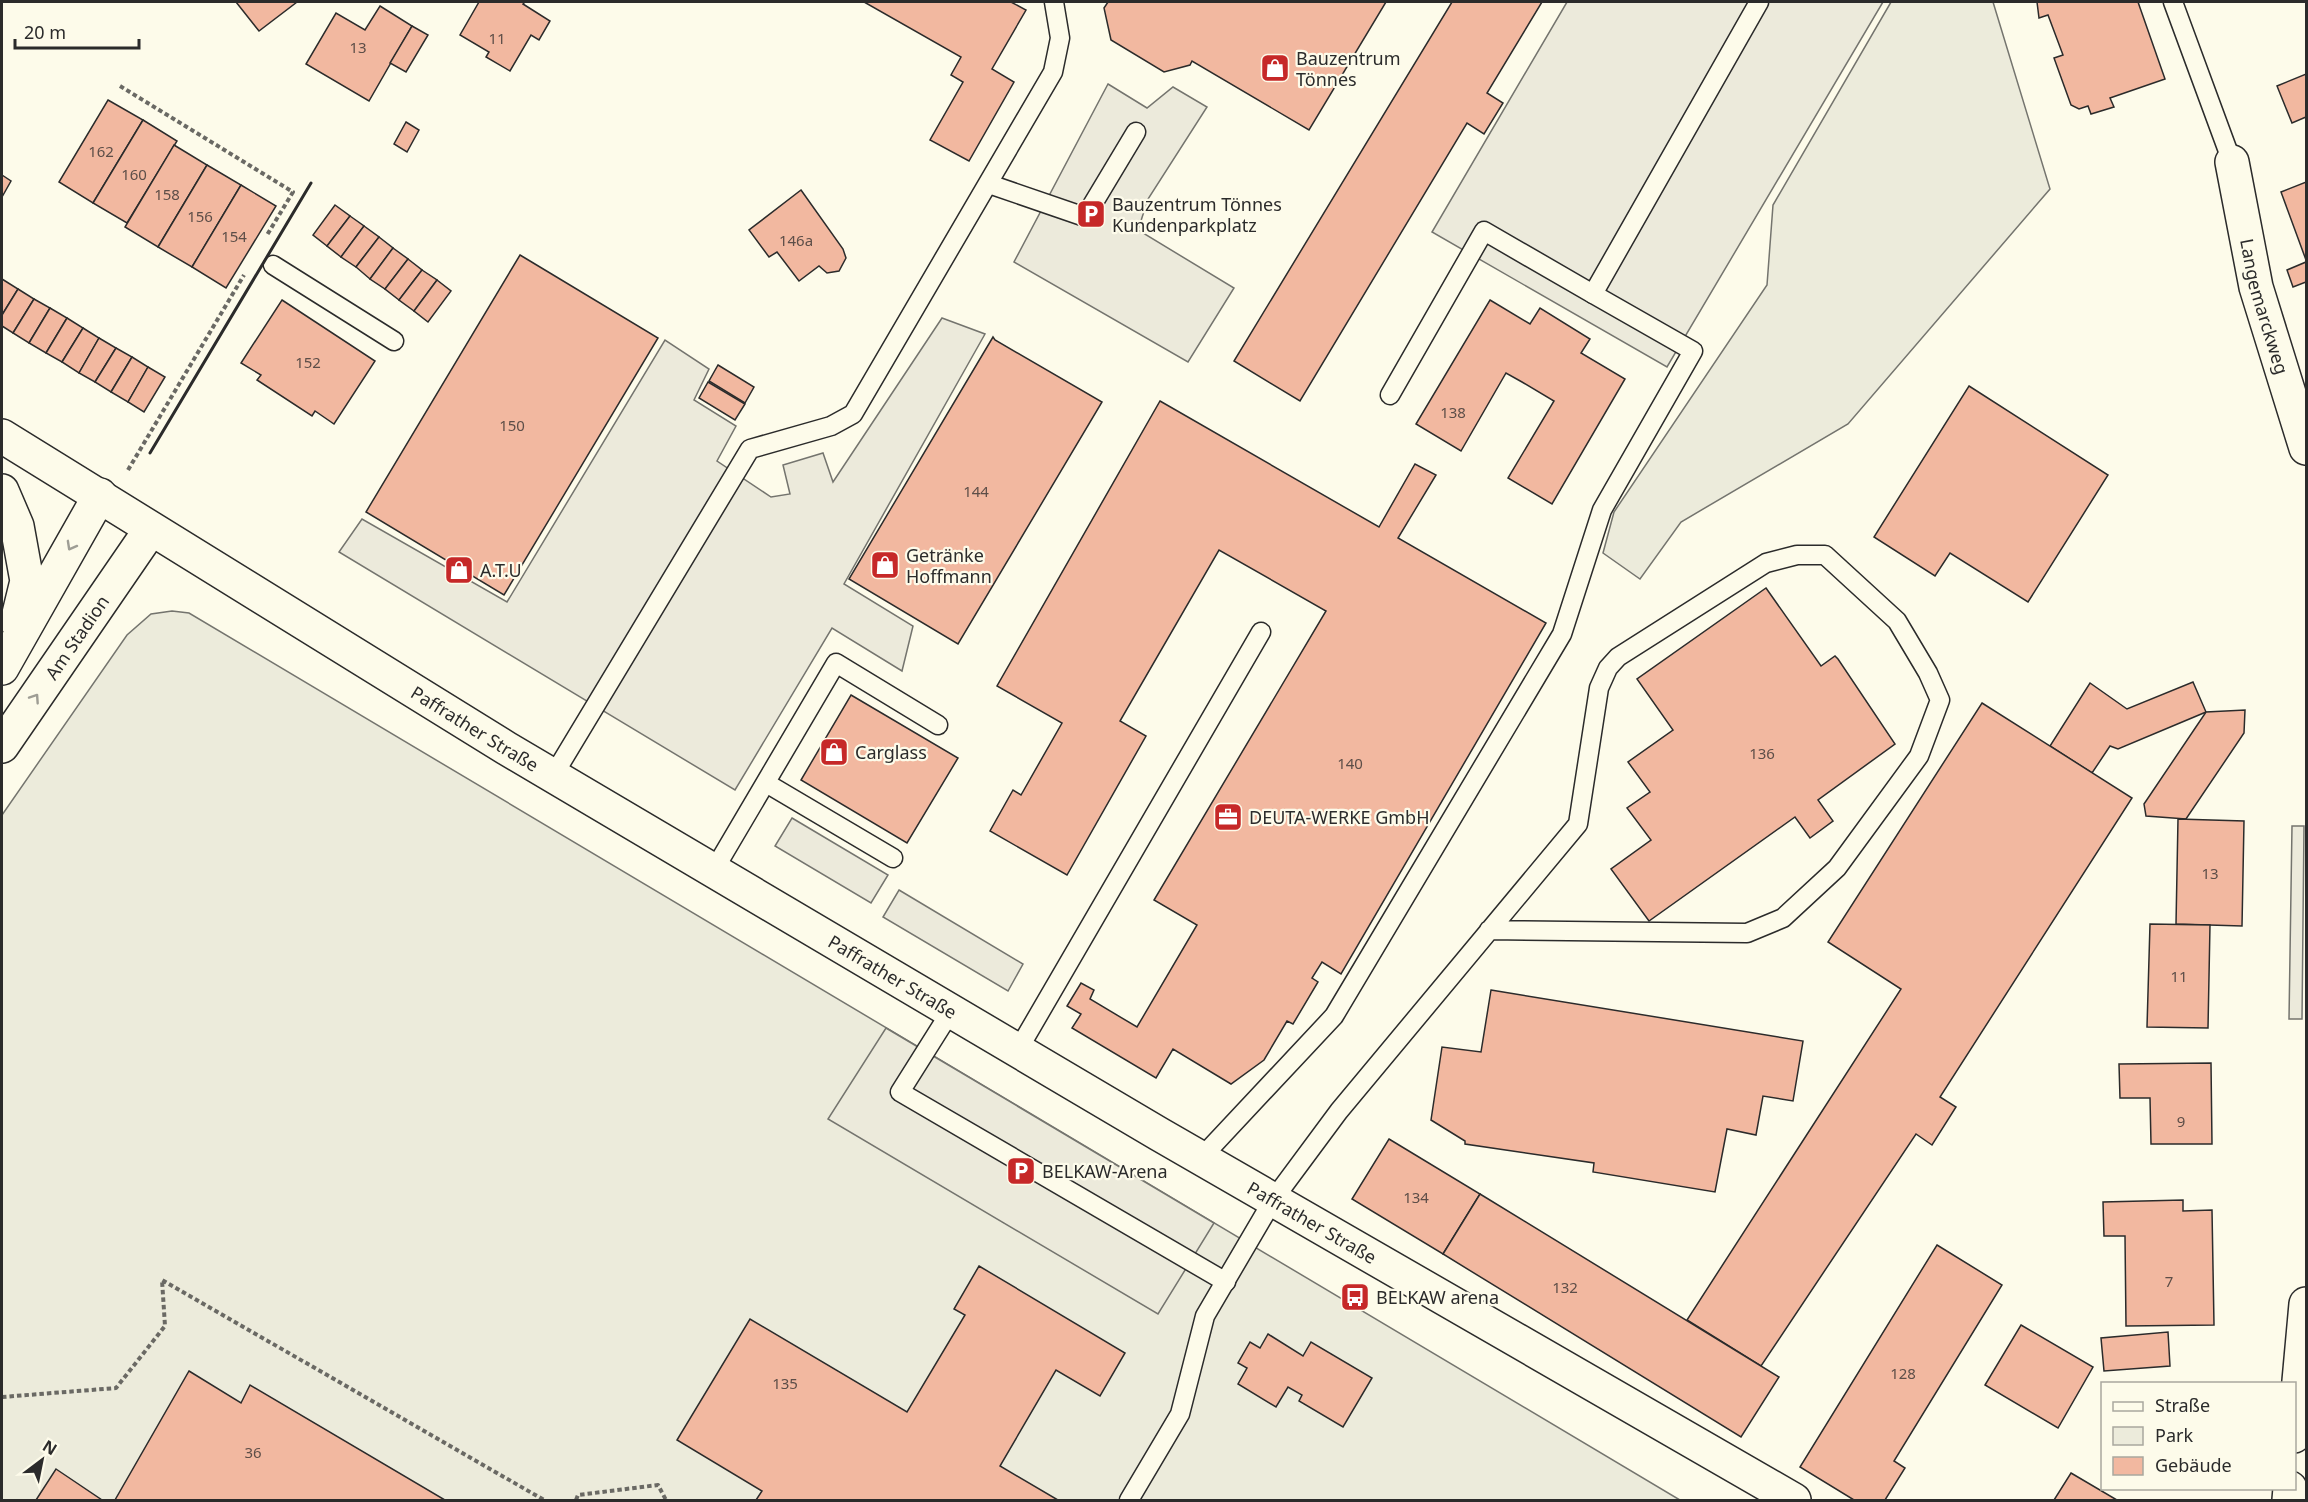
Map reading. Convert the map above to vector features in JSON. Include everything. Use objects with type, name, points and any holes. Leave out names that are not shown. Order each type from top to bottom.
[{"type":"street","name":"Langemarckweg","points":[[2232,162],[2256,287],[2307,448]]},
{"type":"street","name":"Paffrather Straße","points":[[2,436],[553,776],[1273,1200],[1794,1500]]},
{"type":"street","points":[[2,491],[17,526],[27,580],[6,661]]},
{"type":"street","points":[[6,661],[105,498]]},
{"type":"street","name":"Am Stadion","points":[[2,746],[151,529]]},
{"type":"street","points":[[2296,1425],[2307,1304]]},
{"type":"lane","points":[[553,776],[750,449],[831,426],[853,414],[1053,72],[1060,38],[1054,2]]},
{"type":"lane","points":[[1593,294],[1759,2]]},
{"type":"lane","points":[[2173,2],[2232,162]]},
{"type":"lane","points":[[989,184],[1085,217],[1136,132]]},
{"type":"lane","points":[[1202,1158],[1334,1016],[1562,634],[1602,510],[1693,351],[1484,231],[1390,395]]},
{"type":"lane","points":[[273,265],[394,341]]},
{"type":"lane","points":[[1129,1500],[1180,1414],[1205,1316],[1273,1200],[1339,1111],[1489,930],[1578,824],[1599,688],[1608,668],[1618,657],[1766,563],[1797,555],[1825,555],[1897,621],[1928,673],[1940,700],[1919,756],[1837,868],[1783,918],[1748,933],[1489,930]]},
{"type":"lane","points":[[1018,1050],[1261,632]]},
{"type":"lane","points":[[714,870],[836,663],[938,724]]},
{"type":"lane","points":[[766,783],[893,858]]},
{"type":"lane","points":[[951,1011],[900,1092],[1226,1282]]},
{"type":"path","points":[[120,86],[293,192],[264,242]]},
{"type":"path","points":[[105,498],[246,272]]},
{"type":"path","points":[[2,1397],[116,1388],[165,1326],[162,1280],[544,1500]]},
{"type":"path","points":[[576,1500],[578,1496],[658,1485],[666,1500]]},
{"type":"green space","points":[[1891,2],[1993,2],[2050,189],[1848,424],[1681,522],[1640,579],[1603,553],[1614,512],[1767,285],[1773,205]]},
{"type":"green space","points":[[172,611],[189,613],[1680,1500],[2,1500],[2,815],[127,635],[151,614]]},
{"type":"shaded area","points":[[1567,2],[1883,2],[1667,367],[1432,232]]},
{"type":"shaded area","name":"Bauzentrum Tönnes Kundenparkplatz","points":[[1108,84],[1147,108],[1173,87],[1207,107],[1148,199],[1138,230],[1234,288],[1188,362],[1014,262]]},
{"type":"shaded area","points":[[942,318],[985,334],[844,584],[913,626],[902,671],[832,628],[735,790],[339,552],[362,519],[507,602],[665,340],[709,369],[694,400],[736,426],[717,461],[771,497],[790,494],[783,465],[823,453],[833,482]]},
{"type":"shaded area","points":[[792,818],[888,875],[871,903],[775,846]]},
{"type":"shaded area","points":[[2292,826],[2304,826],[2302,1019],[2289,1019]]},
{"type":"shaded area","points":[[899,890],[1023,964],[1008,991],[883,917]]},
{"type":"shaded area","name":"BELKAW-Arena","points":[[886,1028],[1214,1223],[1158,1314],[828,1119]]},
{"type":"building","points":[[236,2],[297,2],[259,31]]},
{"type":"building","points":[[479,2],[525,2],[523,4],[550,21],[539,40],[531,35],[510,71],[486,57],[489,52],[460,35]]},
{"type":"building","points":[[864,2],[1011,2],[1026,10],[992,69],[1014,82],[969,161],[930,140],[963,82],[951,75],[961,57]]},
{"type":"building","name":"Bauzentrum Tönnes","points":[[1108,2],[1386,2],[1309,130],[1192,61],[1190,65],[1164,72],[1111,40],[1104,8]]},
{"type":"building","points":[[1452,2],[1542,2],[1487,93],[1503,103],[1484,134],[1467,123],[1300,401],[1234,361]]},
{"type":"building","points":[[2037,2],[2138,2],[2165,79],[2110,98],[2114,107],[2091,114],[2088,106],[2079,109],[2071,105],[2054,58],[2063,55],[2048,15],[2039,18]]},
{"type":"building","points":[[380,6],[412,26],[369,101],[306,64],[336,13],[365,30]]},
{"type":"building","points":[[412,26],[428,35],[406,72],[390,63]]},
{"type":"building","points":[[2306,74],[2306,117],[2292,123],[2277,86]]},
{"type":"building","points":[[108,100],[143,120],[93,203],[59,182]]},
{"type":"building","points":[[143,120],[177,141],[127,223],[93,203]]},
{"type":"building","points":[[406,122],[419,130],[407,152],[394,144]]},
{"type":"building","points":[[174,145],[207,165],[158,247],[125,227]]},
{"type":"building","points":[[207,165],[241,185],[192,267],[158,247]]},
{"type":"building","points":[[2,175],[11,181],[2,197]]},
{"type":"building","points":[[2306,182],[2306,260],[2281,192]]},
{"type":"building","points":[[241,185],[276,206],[226,288],[192,267]]},
{"type":"building","points":[[801,190],[843,249],[846,258],[839,271],[827,273],[819,266],[799,281],[777,252],[769,257],[749,230]]},
{"type":"building","points":[[335,205],[350,216],[327,246],[313,235]]},
{"type":"building","points":[[350,216],[364,226],[341,257],[327,246]]},
{"type":"building","points":[[364,226],[379,237],[356,267],[341,257]]},
{"type":"building","points":[[379,237],[393,248],[370,279],[356,267]]},
{"type":"building","points":[[393,248],[408,259],[385,289],[370,279]]},
{"type":"building","points":[[520,255],[658,338],[504,595],[366,512]]},
{"type":"building","points":[[408,259],[422,270],[399,300],[385,289]]},
{"type":"building","points":[[2306,262],[2306,282],[2293,287],[2287,270]]},
{"type":"building","points":[[422,270],[437,280],[414,311],[399,300]]},
{"type":"building","points":[[2,279],[18,289],[2,315]]},
{"type":"building","points":[[437,280],[451,291],[428,322],[414,311]]},
{"type":"building","points":[[18,289],[34,299],[13,333],[2,326],[2,315]]},
{"type":"building","points":[[34,299],[50,308],[29,343],[13,333]]},
{"type":"building","points":[[282,300],[375,361],[334,424],[315,411],[312,416],[257,380],[261,375],[241,363]]},
{"type":"building","points":[[1490,300],[1530,324],[1540,308],[1590,339],[1581,353],[1625,379],[1552,504],[1508,478],[1554,401],[1522,382],[1506,373],[1461,451],[1416,424]]},
{"type":"building","points":[[50,308],[67,318],[46,353],[29,343]]},
{"type":"building","points":[[67,318],[83,328],[62,362],[46,353]]},
{"type":"building","points":[[83,328],[99,338],[79,373],[62,362]]},
{"type":"building","points":[[993,337],[1102,402],[958,644],[849,579]]},
{"type":"building","points":[[99,338],[116,348],[95,382],[79,373]]},
{"type":"building","points":[[116,348],[132,357],[111,392],[95,382]]},
{"type":"building","points":[[132,357],[148,367],[128,402],[111,392]]},
{"type":"building","points":[[718,365],[754,387],[745,403],[709,381]]},
{"type":"building","points":[[148,367],[165,377],[144,412],[128,402]]},
{"type":"building","points":[[708,382],[745,404],[735,420],[699,398]]},
{"type":"building","points":[[1969,386],[2108,475],[2028,602],[1950,553],[1935,576],[1874,537]]},
{"type":"building","points":[[1160,401],[1379,527],[1415,464],[1436,475],[1398,538],[1546,623],[1341,974],[1322,962],[1312,978],[1318,982],[1293,1024],[1287,1021],[1264,1060],[1231,1084],[1173,1049],[1156,1078],[1072,1028],[1081,1014],[1067,1006],[1081,983],[1094,990],[1090,999],[1137,1027],[1197,925],[1154,900],[1326,611],[1219,550],[1120,721],[1146,736],[1067,875],[990,831],[1013,790],[1021,795],[1062,723],[997,686]]},
{"type":"building","points":[[1766,588],[1821,666],[1835,656],[1838,659],[1895,744],[1818,800],[1833,821],[1810,838],[1795,817],[1649,921],[1611,869],[1651,840],[1627,808],[1650,792],[1628,762],[1673,730],[1637,679]]},
{"type":"building","points":[[2193,682],[2206,712],[2118,749],[2110,746],[2092,773],[2050,746],[2090,683],[2127,709]]},
{"type":"building","points":[[851,695],[958,758],[907,843],[801,780]]},
{"type":"building","points":[[1982,703],[2132,798],[1940,1097],[1956,1107],[1932,1145],[1916,1134],[1761,1366],[1687,1320],[1901,989],[1828,942]]},
{"type":"building","points":[[2245,710],[2244,733],[2186,819],[2146,816],[2144,804],[2206,712]]},
{"type":"building","points":[[2178,819],[2244,821],[2242,926],[2176,924]]},
{"type":"building","points":[[2150,924],[2210,925],[2208,1028],[2147,1027]]},
{"type":"building","points":[[1491,990],[1803,1041],[1793,1101],[1763,1096],[1756,1135],[1727,1129],[1715,1192],[1593,1172],[1594,1163],[1465,1144],[1465,1141],[1431,1120],[1442,1047],[1481,1052]]},
{"type":"building","points":[[2211,1063],[2212,1144],[2151,1144],[2150,1098],[2120,1098],[2119,1064]]},
{"type":"building","points":[[1389,1139],[1480,1194],[1443,1254],[1352,1199]]},
{"type":"building","points":[[1480,1194],[1779,1377],[1741,1437],[1443,1254]]},
{"type":"building","points":[[2183,1200],[2183,1211],[2212,1210],[2214,1325],[2126,1326],[2125,1236],[2104,1236],[2103,1202]]},
{"type":"building","points":[[1937,1245],[2002,1285],[1894,1461],[1905,1468],[1885,1500],[1854,1500],[1800,1467]]},
{"type":"building","points":[[979,1266],[1125,1353],[1100,1396],[1056,1370],[1000,1466],[1058,1500],[756,1500],[762,1491],[677,1440],[750,1319],[907,1412],[965,1315],[954,1309]]},
{"type":"building","points":[[2021,1325],[2093,1367],[2058,1428],[1985,1385]]},
{"type":"building","points":[[2168,1332],[2170,1366],[2104,1371],[2101,1338]]},
{"type":"building","points":[[1268,1334],[1303,1356],[1311,1342],[1372,1378],[1343,1427],[1299,1401],[1302,1395],[1288,1387],[1276,1407],[1238,1384],[1247,1368],[1238,1363],[1250,1342],[1260,1348]]},
{"type":"building","points":[[189,1371],[241,1403],[250,1385],[445,1500],[115,1500]]},
{"type":"building","points":[[56,1469],[102,1500],[36,1500]]},
{"type":"building","points":[[2071,1473],[2117,1500],[2054,1500]]},
{"type":"wall","points":[[150,453],[311,183]]},
{"type":"place","name":"Bauzentrum Tönnes","points":[[1275,68]]},
{"type":"place","name":"Bauzentrum Tönnes Kundenparkplatz","points":[[1091,214]]},
{"type":"place","name":"Getränke Hoffmann","points":[[885,565]]},
{"type":"place","name":"A.T.U","points":[[459,570]]},
{"type":"place","name":"Carglass","points":[[834,752]]},
{"type":"place","name":"DEUTA-WERKE GmbH","points":[[1228,817]]},
{"type":"place","name":"BELKAW-Arena","points":[[1021,1171]]},
{"type":"place","name":"BELKAW arena","points":[[1355,1297]]}]
